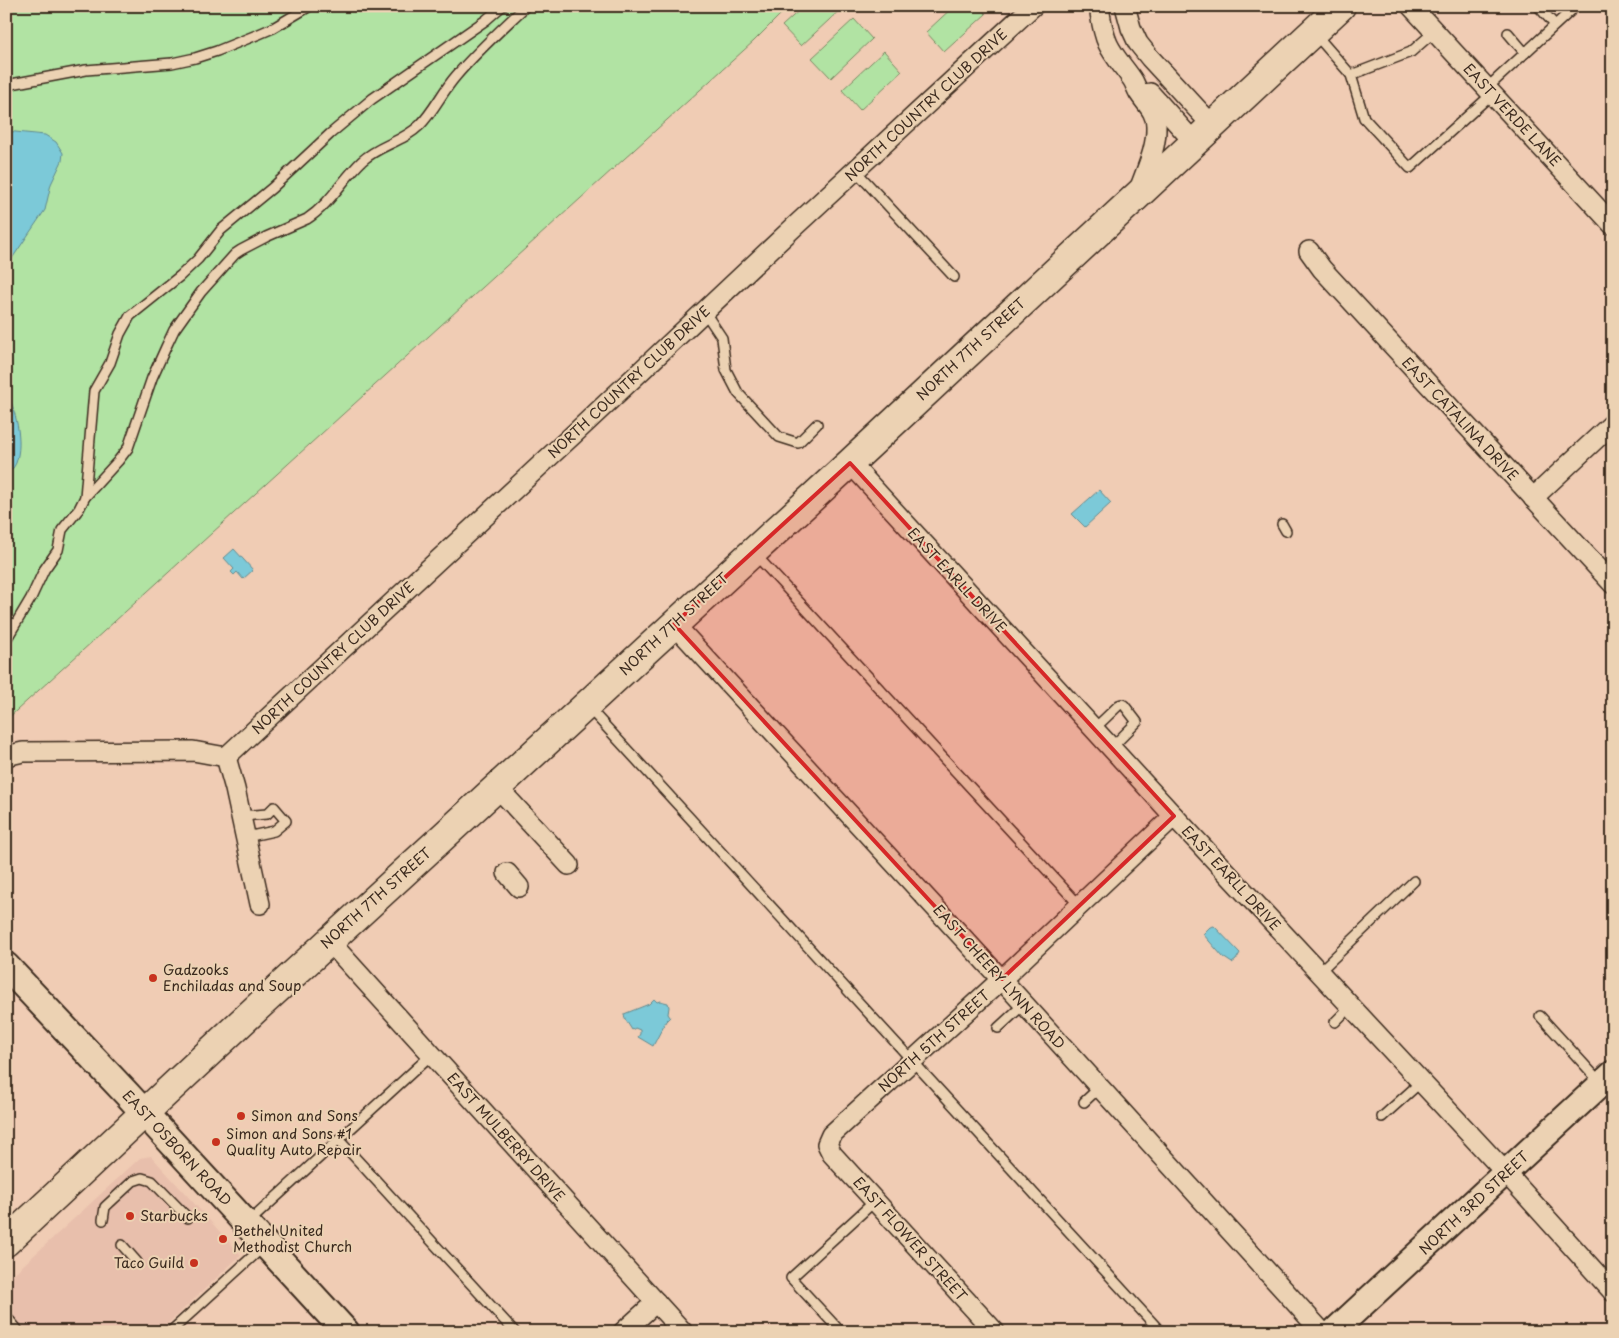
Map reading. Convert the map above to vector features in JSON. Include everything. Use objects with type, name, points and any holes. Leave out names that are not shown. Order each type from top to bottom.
[{"type":"main road","name":"NORTH 7TH STREET","points":[[6,1242],[329,941],[850,463],[1341,6]]},
{"type":"main road","name":"EAST OSBORN ROAD","points":[[6,966],[346,1332]]},
{"type":"street","points":[[1099,6],[1106,40],[1156,119],[1153,147],[1138,194]]},
{"type":"street","points":[[1125,6],[1138,43],[1203,133]]},
{"type":"street","name":"EAST VERDE LANE","points":[[1411,6],[1613,225]]},
{"type":"street","name":"NORTH COUNTRY CLUB DRIVE","points":[[226,757],[1026,8]]},
{"type":"street","points":[[1106,40],[1132,30]]},
{"type":"street","points":[[1133,80],[1203,133]]},
{"type":"street","name":"EAST CATALINA DRIVE","points":[[1309,251],[1322,268],[1613,584]]},
{"type":"street","points":[[1533,498],[1613,423]]},
{"type":"street","name":"EAST EARLL DRIVE","points":[[850,463],[1111,748],[1506,1173],[1613,1292]]},
{"type":"street","name":"EAST CHEERY LYNN ROAD","points":[[674,624],[1002,979],[1322,1332]]},
{"type":"street","points":[[10,755],[23,752],[193,751],[226,757],[242,816],[260,904]]},
{"type":"street","points":[[497,787],[569,865]]},
{"type":"street","name":"NORTH 5TH STREET","points":[[828,1144],[831,1135],[1002,979],[1174,816]]},
{"type":"street","points":[[507,872],[519,886]]},
{"type":"street","name":"EAST MULBERRY DRIVE","points":[[329,941],[683,1332]]},
{"type":"street","name":"NORTH 3RD STREET","points":[[1333,1332],[1607,1078]]},
{"type":"street","name":"EAST FLOWER STREET","points":[[828,1144],[832,1154],[995,1332]]},
{"type":"street","points":[[623,1332],[656,1302]]},
{"type":"street","points":[[6,1324],[14,1332]]},
{"type":"lane","points":[[6,84],[86,70],[172,63],[195,58],[266,31],[310,6]]},
{"type":"lane","points":[[6,640],[32,598],[44,570],[58,550],[62,530],[80,509],[85,497],[94,391],[110,364],[122,329],[130,316],[180,276],[221,230],[272,188],[330,134],[378,95],[502,6]]},
{"type":"lane","points":[[85,497],[128,448],[152,378],[174,330],[201,292],[225,265],[235,254],[249,245],[315,214],[363,160],[378,149],[416,129],[456,76],[526,6]]},
{"type":"lane","points":[[1538,6],[1555,25]]},
{"type":"lane","points":[[1313,32],[1351,75],[1364,118],[1410,168],[1490,91],[1525,53],[1576,6]]},
{"type":"lane","points":[[1351,75],[1411,52],[1434,31]]},
{"type":"lane","points":[[1508,33],[1525,53]]},
{"type":"lane","points":[[855,170],[954,277]]},
{"type":"lane","points":[[704,311],[722,338],[726,370],[738,393],[779,437],[798,443],[817,424]]},
{"type":"lane","points":[[753,552],[1080,906]]},
{"type":"lane","points":[[6,625],[20,619]]},
{"type":"lane","points":[[586,704],[1161,1332]]},
{"type":"lane","points":[[1094,729],[1119,705],[1124,705],[1137,722],[1111,748]]},
{"type":"lane","points":[[242,816],[268,814],[274,807],[286,820],[274,831],[246,837]]},
{"type":"lane","points":[[1319,972],[1414,881]]},
{"type":"lane","points":[[998,1028],[1024,1004]]},
{"type":"lane","points":[[1335,1022],[1351,1006]]},
{"type":"lane","points":[[1540,1016],[1607,1078]]},
{"type":"lane","points":[[247,1224],[432,1055]]},
{"type":"lane","points":[[1382,1117],[1421,1082]]},
{"type":"lane","points":[[1084,1102],[1100,1087]]},
{"type":"lane","points":[[339,1140],[515,1332]]},
{"type":"lane","points":[[103,1220],[105,1207],[133,1181],[142,1178],[152,1181],[188,1218]]},
{"type":"lane","points":[[841,1332],[791,1278],[875,1201]]},
{"type":"lane","points":[[175,1330],[266,1244]]},
{"type":"lane","points":[[122,1245],[137,1262]]},
{"type":"highlighted area","points":[[850,463],[1174,816],[1002,979],[674,624]]},
{"type":"shaded area","points":[[151,1156],[241,1255],[159,1332],[6,1332],[6,1281],[140,1158]]},
{"type":"green space","points":[[6,6],[789,6],[754,41],[6,720]]},
{"type":"green space","points":[[804,6],[843,7],[801,46],[782,26]]},
{"type":"green space","points":[[954,6],[979,6],[986,14],[944,52],[926,32]]},
{"type":"green space","points":[[854,19],[872,39],[831,78],[812,58]]},
{"type":"green space","points":[[884,51],[902,71],[860,110],[842,90]]},
{"type":"water","points":[[6,131],[45,135],[56,142],[63,153],[62,161],[51,184],[45,210],[11,260],[6,275]]},
{"type":"water","points":[[6,389],[15,416],[19,445],[16,463],[6,475]]},
{"type":"water","points":[[1099,490],[1111,503],[1085,527],[1072,514]]},
{"type":"water","points":[[234,549],[253,570],[243,579],[237,572],[234,575],[231,572],[234,569],[224,558]]},
{"type":"water","points":[[1214,926],[1240,953],[1232,963],[1223,957],[1203,934],[1210,927]]},
{"type":"water","points":[[654,999],[657,1002],[668,1003],[668,1014],[670,1017],[653,1046],[638,1037],[640,1030],[635,1028],[632,1030],[624,1014],[649,1004]]},
{"type":"place","name":"Gadzooks Enchiladas and Soup","points":[[153,978]]},
{"type":"place","name":"Simon and Sons","points":[[241,1116]]},
{"type":"place","name":"Simon and Sons #1 Quality Auto Repair","points":[[216,1142]]},
{"type":"place","name":"Starbucks","points":[[130,1216]]},
{"type":"place","name":"Bethel United Methodist Church","points":[[223,1239]]},
{"type":"place","name":"Taco Guild","points":[[194,1263]]}]
